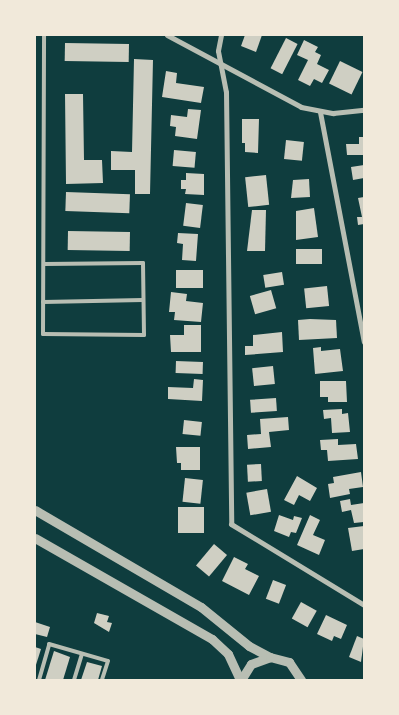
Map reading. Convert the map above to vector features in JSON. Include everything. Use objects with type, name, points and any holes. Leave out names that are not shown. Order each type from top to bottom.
[{"type":"street","points":[[167,35],[290,103],[320,112],[364,110]]},
{"type":"street","points":[[221,35],[218,51],[226,92],[231,524],[364,605]]},
{"type":"street","points":[[320,112],[364,342]]},
{"type":"street","points":[[35,510],[201,607],[249,646],[289,662],[300,680]]},
{"type":"street","points":[[35,538],[212,639],[228,654],[240,680]]},
{"type":"street","points":[[240,680],[251,664],[270,656]]},
{"type":"lane","points":[[44,35],[43,334],[144,335],[143,263],[44,264]]},
{"type":"lane","points":[[43,302],[143,300]]},
{"type":"lane","points":[[39,680],[49,644],[108,661],[102,680]]},
{"type":"lane","points":[[74,680],[82,654]]},
{"type":"building","points":[[245,35],[262,35],[256,52],[241,46]]},
{"type":"building","points":[[286,38],[298,44],[282,74],[271,68]]},
{"type":"building","points":[[304,40],[318,47],[315,52],[321,55],[317,64],[329,70],[322,83],[314,79],[310,86],[298,80],[308,60],[297,55]]},
{"type":"building","points":[[65,43],[129,44],[129,62],[65,61]]},
{"type":"building","points":[[134,59],[153,60],[150,194],[135,194],[135,170],[111,170],[111,151],[132,152]]},
{"type":"building","points":[[340,61],[362,72],[352,94],[329,83]]},
{"type":"building","points":[[166,71],[177,73],[176,83],[204,87],[201,103],[162,97]]},
{"type":"building","points":[[65,94],[83,94],[84,160],[102,160],[103,183],[66,184]]},
{"type":"building","points":[[188,109],[201,110],[197,139],[175,136],[176,127],[170,126],[171,115],[187,117]]},
{"type":"building","points":[[242,119],[259,119],[258,153],[245,152],[245,143],[242,143]]},
{"type":"building","points":[[359,137],[364,137],[364,155],[347,155],[346,144],[359,144]]},
{"type":"building","points":[[286,140],[304,142],[302,161],[284,159]]},
{"type":"building","points":[[174,150],[196,152],[195,168],[173,166]]},
{"type":"building","points":[[364,165],[364,178],[353,180],[351,167]]},
{"type":"building","points":[[186,173],[204,174],[204,195],[185,194],[186,189],[181,189],[181,180],[186,180]]},
{"type":"building","points":[[266,175],[269,205],[248,207],[245,177]]},
{"type":"building","points":[[309,179],[310,197],[291,198],[293,180]]},
{"type":"building","points":[[66,192],[130,194],[129,213],[65,211]]},
{"type":"building","points":[[364,197],[364,224],[358,225],[357,217],[362,217],[358,198]]},
{"type":"building","points":[[186,203],[203,205],[200,228],[183,226]]},
{"type":"building","points":[[314,208],[318,237],[296,240],[296,211]]},
{"type":"building","points":[[252,210],[266,210],[265,251],[247,251]]},
{"type":"building","points":[[68,231],[130,232],[130,251],[68,250]]},
{"type":"building","points":[[178,233],[198,234],[196,261],[182,260],[183,244],[177,243]]},
{"type":"building","points":[[296,249],[322,249],[322,264],[296,264]]},
{"type":"building","points":[[176,270],[203,270],[203,288],[176,288]]},
{"type":"building","points":[[282,272],[284,285],[265,288],[263,275]]},
{"type":"building","points":[[327,286],[329,306],[306,308],[304,288]]},
{"type":"building","points":[[271,290],[276,308],[255,314],[250,296]]},
{"type":"building","points":[[171,292],[187,294],[186,301],[203,303],[201,322],[174,320],[175,312],[169,312]]},
{"type":"building","points":[[298,320],[336,320],[337,338],[299,340]]},
{"type":"building","points":[[184,325],[201,325],[201,352],[171,352],[170,335],[184,335]]},
{"type":"building","points":[[282,332],[283,352],[245,355],[245,346],[253,346],[253,335]]},
{"type":"building","points":[[321,347],[321,351],[340,349],[343,371],[315,374],[313,348]]},
{"type":"building","points":[[176,361],[203,362],[203,374],[176,373]]},
{"type":"building","points":[[273,366],[275,384],[254,386],[252,368]]},
{"type":"building","points":[[194,379],[203,380],[202,401],[168,399],[168,387],[193,388]]},
{"type":"building","points":[[320,381],[346,381],[347,402],[328,402],[328,397],[320,397]]},
{"type":"building","points":[[276,398],[277,411],[251,413],[250,400]]},
{"type":"building","points":[[342,409],[342,414],[348,413],[350,432],[332,433],[331,418],[324,419],[323,410]]},
{"type":"building","points":[[288,417],[289,430],[269,432],[271,447],[248,449],[247,435],[261,434],[260,419]]},
{"type":"building","points":[[184,420],[202,422],[200,436],[183,434]]},
{"type":"building","points":[[338,439],[338,445],[356,444],[358,459],[328,461],[327,450],[321,450],[320,440]]},
{"type":"building","points":[[176,447],[200,447],[200,470],[181,470],[181,463],[177,463]]},
{"type":"building","points":[[261,464],[262,481],[248,482],[247,465]]},
{"type":"building","points":[[361,472],[363,487],[349,489],[350,494],[330,498],[328,484],[334,483],[333,477]]},
{"type":"building","points":[[297,476],[317,488],[310,501],[299,495],[294,505],[284,500]]},
{"type":"building","points":[[185,478],[203,480],[200,504],[182,502]]},
{"type":"building","points":[[267,489],[271,512],[250,515],[246,493]]},
{"type":"building","points":[[350,499],[351,505],[364,503],[364,522],[354,523],[351,510],[342,512],[340,501]]},
{"type":"building","points":[[178,507],[204,507],[204,533],[178,533]]},
{"type":"building","points":[[279,515],[293,520],[294,516],[302,518],[296,533],[291,532],[289,537],[274,531]]},
{"type":"building","points":[[310,515],[320,520],[313,535],[325,540],[319,555],[297,545]]},
{"type":"building","points":[[364,526],[364,549],[352,551],[348,528]]},
{"type":"building","points":[[214,544],[227,555],[209,576],[196,565]]},
{"type":"building","points":[[234,557],[248,564],[245,569],[259,576],[249,595],[222,581]]},
{"type":"building","points":[[273,580],[286,585],[279,604],[266,599]]},
{"type":"building","points":[[301,602],[317,611],[308,627],[292,619]]},
{"type":"building","points":[[97,613],[109,616],[107,622],[112,623],[109,632],[94,623]]},
{"type":"building","points":[[326,615],[347,625],[341,639],[334,636],[332,641],[317,634]]},
{"type":"building","points":[[35,622],[50,627],[47,637],[35,634]]},
{"type":"building","points":[[357,636],[364,639],[361,662],[349,657]]},
{"type":"building","points":[[35,647],[41,649],[35,668]]},
{"type":"building","points":[[54,651],[70,657],[63,680],[45,680]]},
{"type":"building","points":[[87,662],[102,666],[98,680],[81,680]]}]
